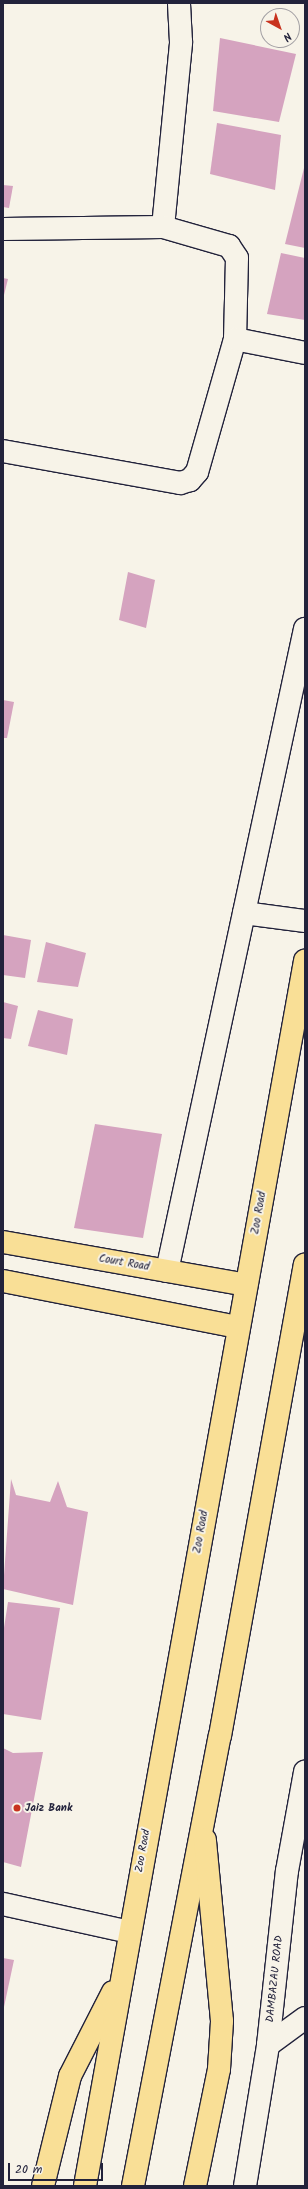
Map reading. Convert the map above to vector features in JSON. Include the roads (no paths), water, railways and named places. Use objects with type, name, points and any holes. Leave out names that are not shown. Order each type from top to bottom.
[{"type":"main road","name":"Zoo Road","points":[[85,2186],[129,1932],[305,961]]},
{"type":"main road","name":"Court Road","points":[[3,1242],[246,1285]]},
{"type":"main road","points":[[133,2186],[145,2116],[203,1819],[305,1265]]},
{"type":"main road","points":[[3,1281],[238,1327]]},
{"type":"main road","points":[[195,2186],[219,2069],[222,2021],[203,1819]]},
{"type":"main road","points":[[44,2186],[70,2076],[122,1973]]},
{"type":"street","points":[[163,227],[181,42],[179,3]]},
{"type":"street","points":[[3,229],[163,227],[229,246],[237,258],[235,339],[197,472],[190,480],[180,483],[3,451]]},
{"type":"street","points":[[235,339],[305,353]]},
{"type":"street","points":[[167,1271],[305,628]]},
{"type":"street","points":[[244,913],[305,921]]},
{"type":"street","name":"DAMBAZAU ROAD","points":[[245,2186],[268,2045],[287,1871],[305,1772]]},
{"type":"street","points":[[3,1904],[129,1932]]},
{"type":"street","points":[[268,2045],[305,2018]]},
{"type":"place","name":"Jaiz Bank","points":[[17,1808]]}]
